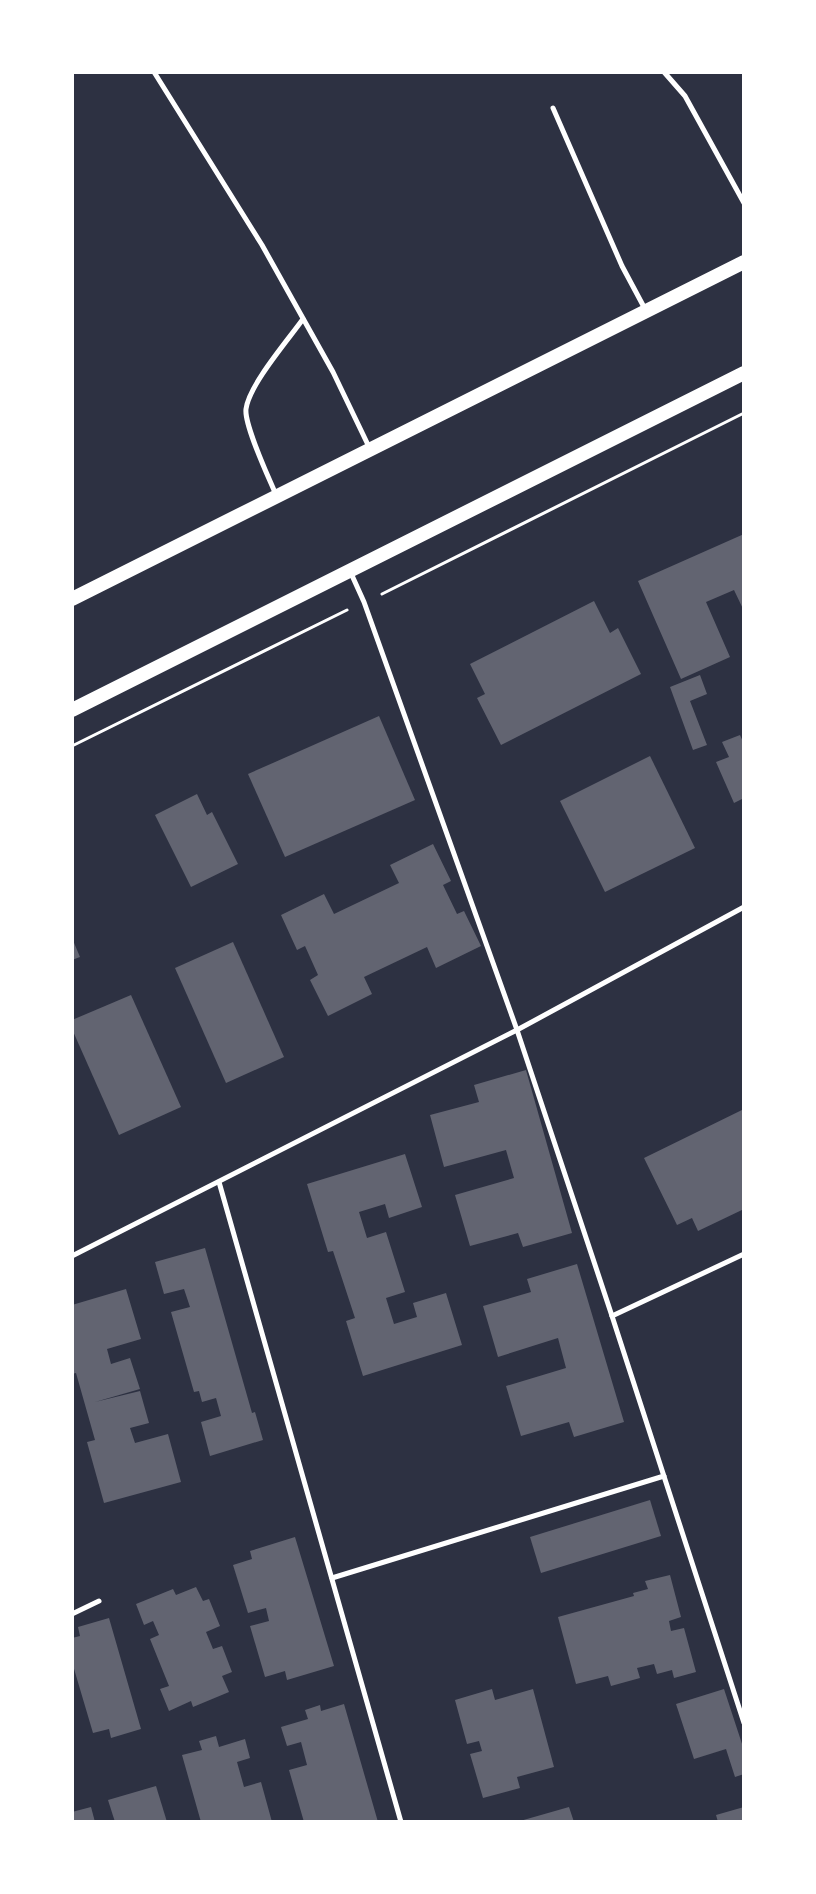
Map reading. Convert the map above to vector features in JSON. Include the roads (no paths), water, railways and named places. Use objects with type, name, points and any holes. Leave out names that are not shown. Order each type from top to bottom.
[{"type":"highway","points":[[72,599],[744,262]]},
{"type":"highway","points":[[72,710],[744,374]]},
{"type":"street","points":[[154,72],[262,245],[333,372],[370,450]]},
{"type":"street","points":[[664,72],[685,96],[744,203]]},
{"type":"street","points":[[552,108],[622,266],[646,311]]},
{"type":"street","points":[[277,496],[254,441],[246,411],[252,390],[303,319]]},
{"type":"street","points":[[350,571],[364,602],[517,1030],[744,1723]]},
{"type":"street","points":[[72,1256],[517,1030],[744,907]]},
{"type":"street","points":[[219,1182],[401,1822]]},
{"type":"street","points":[[612,1316],[744,1254]]},
{"type":"street","points":[[332,1578],[664,1476]]},
{"type":"street","points":[[72,1614],[99,1601]]}]
